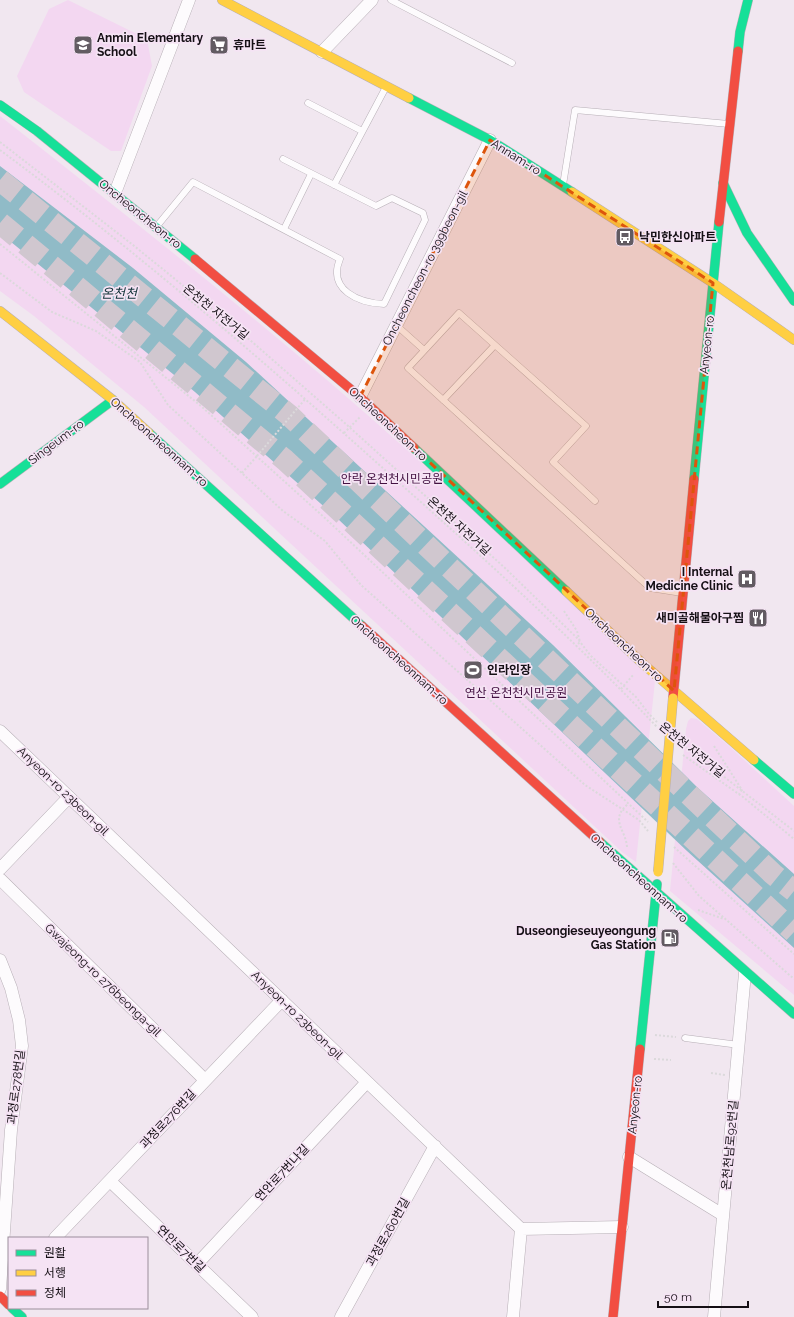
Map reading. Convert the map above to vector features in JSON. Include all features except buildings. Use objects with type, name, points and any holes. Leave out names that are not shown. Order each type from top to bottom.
[{"type":"street","points":[[115,193],[189,0]]},
{"type":"street","name":"Annam-ro","points":[[222,0],[490,140],[714,284],[794,340]]},
{"type":"street","points":[[322,52],[372,0]]},
{"type":"street","name":"Anyeon-ro","points":[[614,1317],[656,893],[673,695],[723,183],[744,4]]},
{"type":"street","name":"Oncheoncheon-ro","points":[[0,105],[37,131],[157,227],[360,397],[673,695],[712,725],[794,794]]},
{"type":"street","name":"Oncheoncheon-ro 399beon-gil","points":[[360,397],[490,140]]},
{"type":"street","points":[[723,183],[747,233],[794,301]]},
{"type":"street","name":"Oncheoncheonnam-ro","points":[[0,311],[113,400],[656,893],[745,973],[794,1014]]},
{"type":"street","name":"Singeum-ro","points":[[0,484],[113,400]]},
{"type":"street","name":"Anyeon-ro 23beon-gil","points":[[0,731],[521,1229]]},
{"type":"street","points":[[0,869],[69,797]]},
{"type":"street","name":"Gwajeong-ro 276beonga-gil","points":[[0,879],[205,1080]]},
{"type":"street","name":"과정로278번길","points":[[0,960],[11,988],[18,1014],[22,1046],[11,1130],[0,1289]]},
{"type":"street","name":"온천천남로92번길","points":[[714,1317],[745,973]]},
{"type":"street","name":"과정로276번길","points":[[56,1237],[282,1000]]},
{"type":"street","name":"연안로7번나길","points":[[197,1264],[367,1082]]},
{"type":"street","name":"과정로260번길","points":[[340,1317],[435,1146]]},
{"type":"street","points":[[629,1157],[723,1215]]},
{"type":"street","name":"연안로7번길","points":[[110,1181],[252,1317]]},
{"type":"street","points":[[513,1317],[521,1229],[622,1227]]},
{"type":"street","points":[[8,1287],[0,1296],[8,1304]]},
{"type":"street","points":[[13,1309],[22,1317]]},
{"type":"lane","points":[[391,0],[512,64]]},
{"type":"lane","points":[[334,185],[387,86]]},
{"type":"lane","points":[[308,103],[362,131]]},
{"type":"lane","points":[[563,186],[575,110],[730,124]]},
{"type":"lane","points":[[157,227],[193,182],[340,258],[337,272],[342,286],[347,294],[368,303],[384,304],[425,220],[423,213],[392,198],[376,206],[283,159]]},
{"type":"lane","points":[[284,229],[312,174]]},
{"type":"lane","points":[[595,501],[553,462],[586,426],[459,313],[408,368],[650,588],[683,594]]},
{"type":"lane","points":[[396,326],[424,350]]},
{"type":"lane","points":[[443,400],[495,345]]},
{"type":"lane","points":[[685,1038],[739,1045]]},
{"type":"path","name":"온천천 자전거길","points":[[0,142],[133,244],[250,340],[311,393],[505,568],[580,642],[591,656],[636,696],[649,714],[660,725]]},
{"type":"path","points":[[0,150],[62,196],[176,287],[306,398],[488,563],[576,646],[659,730]]},
{"type":"path","points":[[0,244],[201,406],[326,519],[650,824]]},
{"type":"path","points":[[0,273],[52,312],[96,331],[140,362],[168,404],[283,511],[325,542],[361,585],[585,785],[639,820],[648,831]]},
{"type":"path","points":[[242,474],[311,393]]},
{"type":"path","points":[[344,433],[370,406]]},
{"type":"path","points":[[576,646],[580,642]]},
{"type":"path","points":[[620,689],[624,686]]},
{"type":"path","points":[[712,725],[711,735],[713,743],[742,790],[739,794]]},
{"type":"path","name":"온천천 자전거길","points":[[678,741],[794,831]]},
{"type":"path","points":[[680,751],[739,794],[794,840]]},
{"type":"path","points":[[628,804],[622,809],[620,816],[621,831],[627,844],[628,852]]},
{"type":"path","points":[[672,845],[794,954]]},
{"type":"path","points":[[671,861],[699,896],[794,979]]},
{"type":"path","points":[[694,910],[699,910],[725,919]]},
{"type":"path","points":[[642,1034],[685,1038]]},
{"type":"highlighted area","points":[[490,140],[713,283],[674,691],[360,397]]},
{"type":"green space","points":[[68,0],[147,39],[152,66],[121,151],[111,151],[24,92],[17,76],[49,9]]},
{"type":"green space","points":[[0,116],[257,321],[358,406],[470,507],[655,681],[636,862],[622,852],[144,407],[34,316],[0,291]]},
{"type":"green space","points":[[691,718],[697,719],[729,746],[794,806],[794,995],[670,891],[686,729],[688,721]]},
{"type":"water","name":"온천천","points":[[0,166],[133,268],[246,362],[553,645],[698,788],[794,874],[794,948],[687,851],[338,519],[195,392],[0,233]]},
{"type":"tunnel","points":[[0,180],[289,415],[773,874],[794,891]]},
{"type":"tunnel","points":[[0,223],[285,460],[794,932]]},
{"type":"traffic: fast","points":[[738,51],[740,32],[748,0]]},
{"type":"traffic: fast","points":[[409,98],[490,140],[572,192]]},
{"type":"traffic: fast","points":[[0,105],[37,131],[195,259]]},
{"type":"traffic: fast","points":[[723,183],[747,233],[794,301]]},
{"type":"traffic: fast","points":[[694,479],[719,222]]},
{"type":"traffic: fast","points":[[0,484],[113,400]]},
{"type":"traffic: fast","points":[[149,433],[362,626]]},
{"type":"traffic: fast","points":[[414,448],[566,591]]},
{"type":"traffic: fast","points":[[754,760],[794,794]]},
{"type":"traffic: fast","points":[[600,842],[794,1014]]},
{"type":"traffic: fast","points":[[640,1049],[657,884]]},
{"type":"traffic: fast","points":[[13,1309],[22,1317]]},
{"type":"traffic: slow","points":[[222,0],[409,98]]},
{"type":"traffic: slow","points":[[572,192],[713,283],[794,340]]},
{"type":"traffic: slow","points":[[0,311],[113,400],[149,433]]},
{"type":"traffic: slow","points":[[566,591],[642,663],[754,760]]},
{"type":"traffic: slow","points":[[658,872],[673,698]]},
{"type":"traffic: jam","points":[[719,222],[738,51]]},
{"type":"traffic: jam","points":[[195,259],[360,397],[414,448]]},
{"type":"traffic: jam","points":[[673,698],[694,479]]},
{"type":"traffic: jam","points":[[362,626],[600,842]]},
{"type":"traffic: jam","points":[[613,1317],[640,1049]]},
{"type":"traffic: jam","points":[[0,1296],[8,1304]]},
{"type":"place","name":"Anmin Elementary School","points":[[83,45]]},
{"type":"place","name":"휴마트","points":[[219,45]]},
{"type":"place","name":"낙민한신아파트","points":[[625,237]]},
{"type":"place","name":"I Internal Medicine Clinic","points":[[747,579]]},
{"type":"place","name":"새미골해물아구찜","points":[[758,618]]},
{"type":"place","name":"인라인장","points":[[473,670]]},
{"type":"place","name":"Duseongieseuyeongung Gas Station","points":[[670,938]]},
{"type":"park label","name":"안락 온천천시민공원","points":[[392,479]]},
{"type":"park label","name":"연산 온천천시민공원","points":[[516,693]]}]
